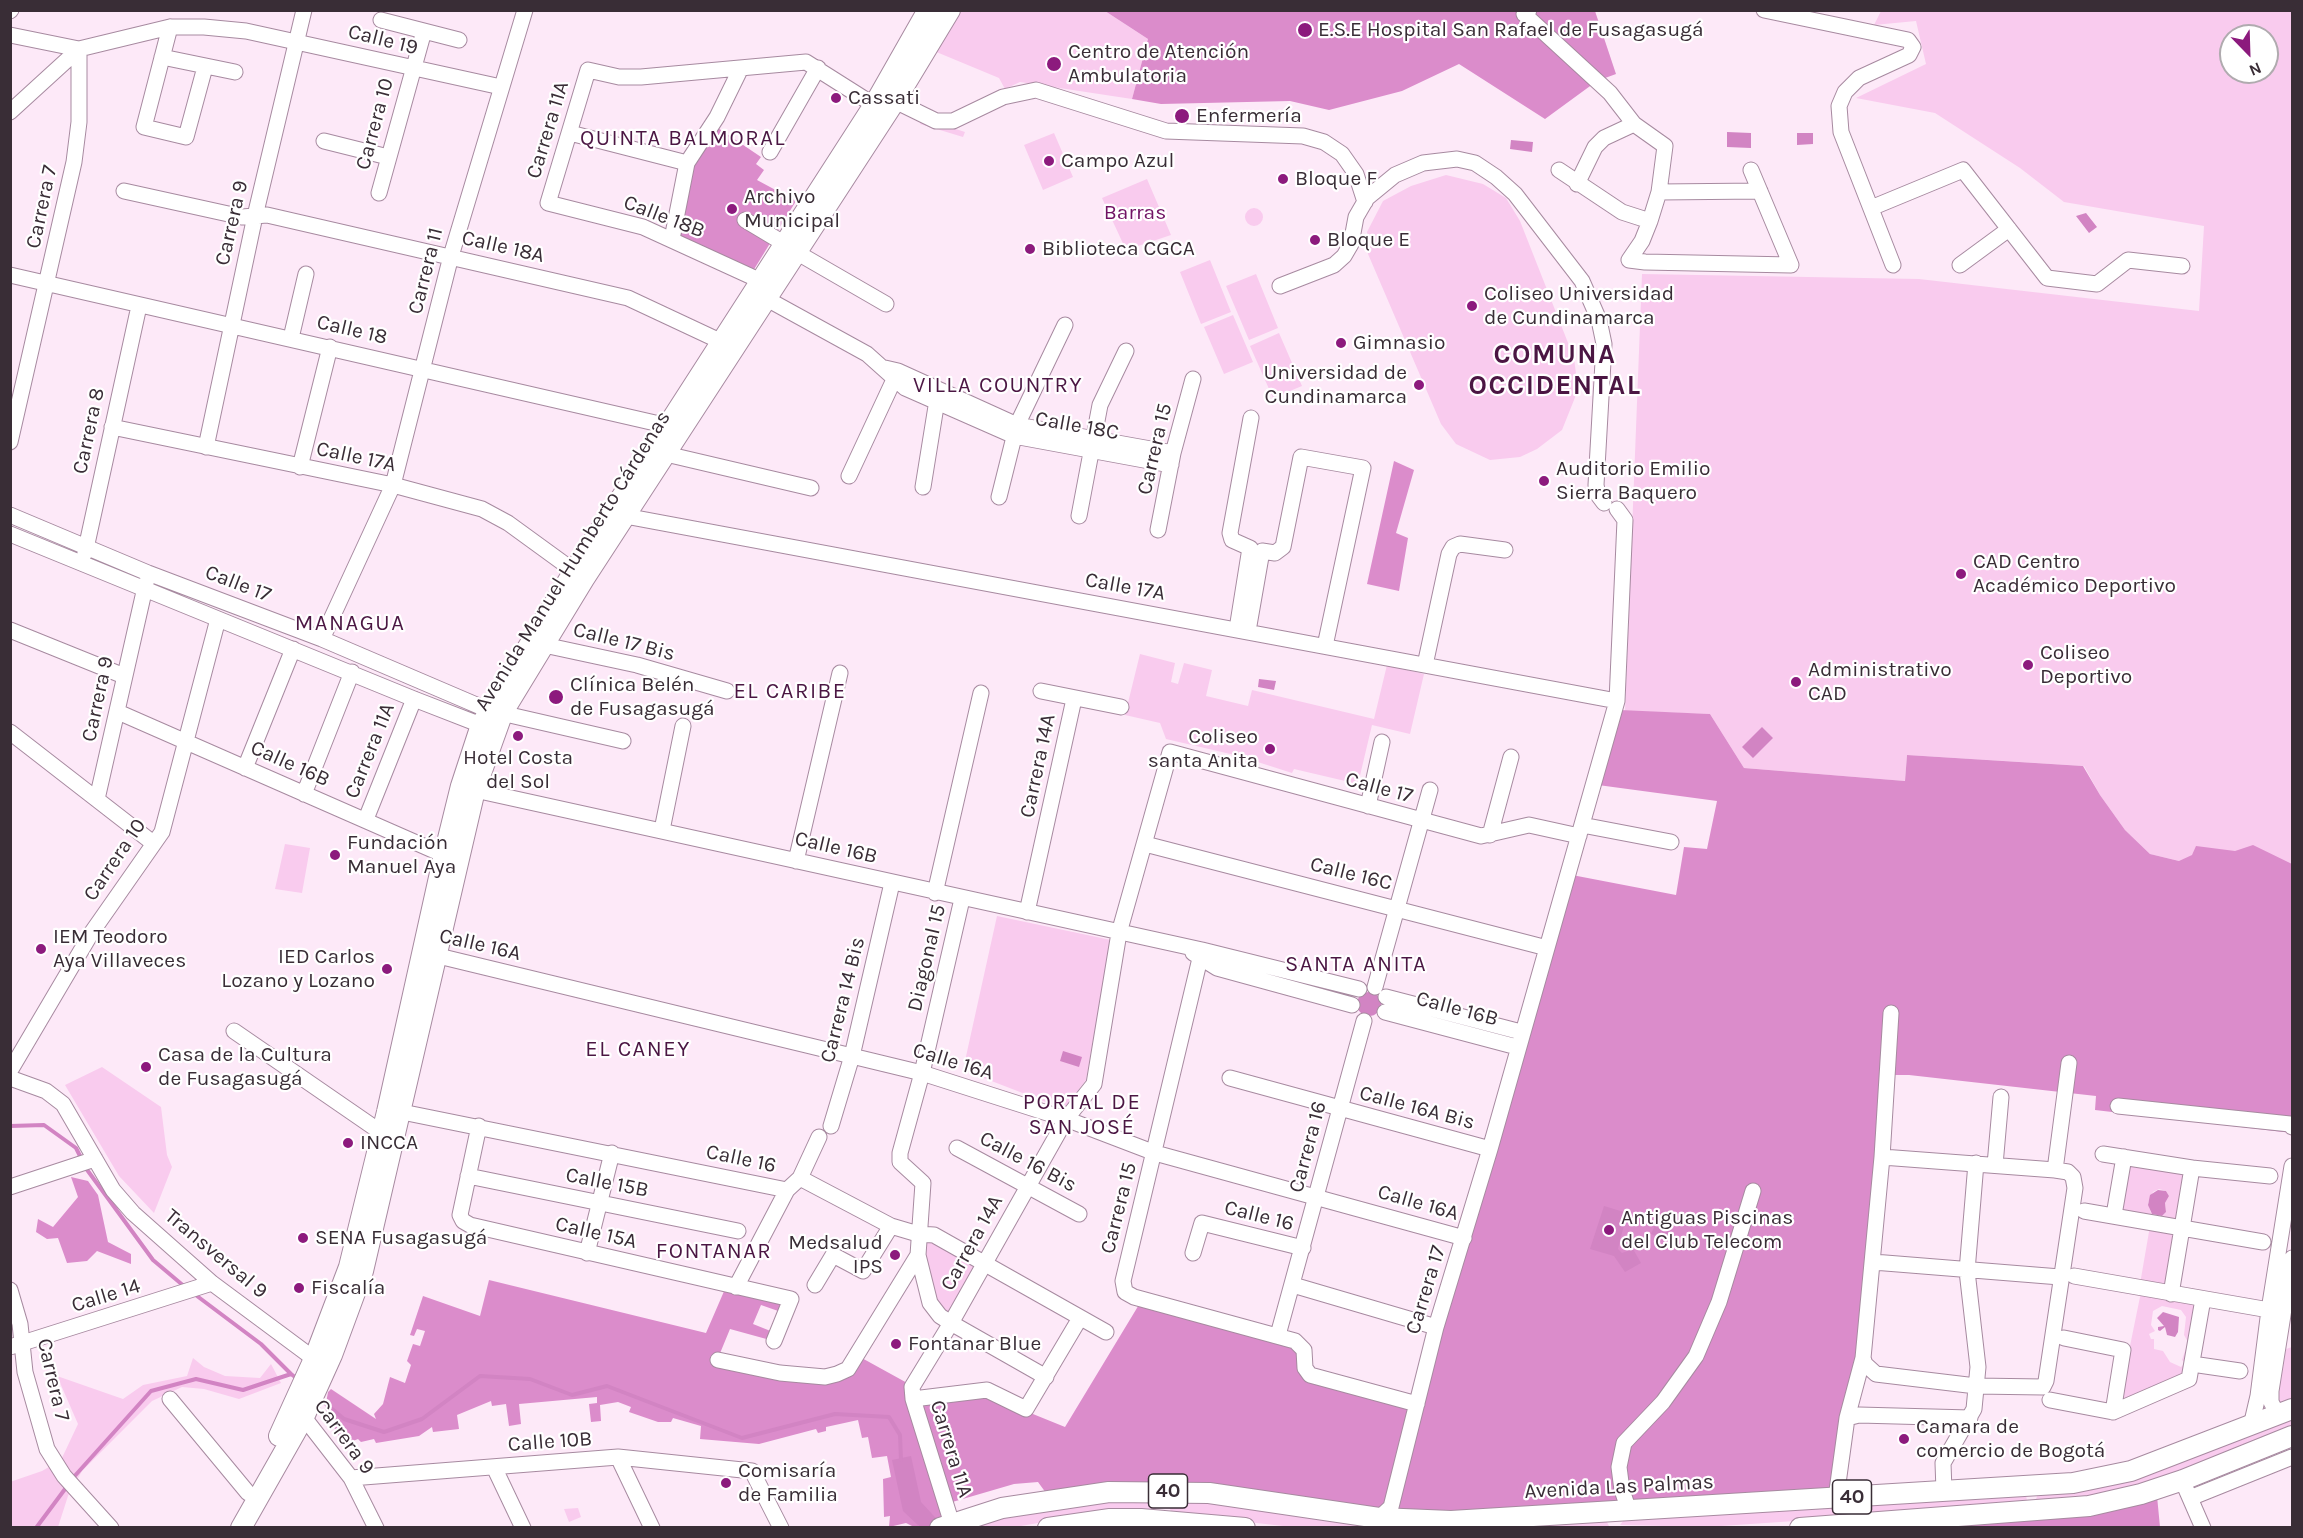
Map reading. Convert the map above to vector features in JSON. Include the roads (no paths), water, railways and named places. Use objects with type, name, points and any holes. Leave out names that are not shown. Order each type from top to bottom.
[{"type":"main road","name":"Avenida Manuel Humberto Cárdenas","points":[[791,248],[928,10]]},
{"type":"main road","name":"Avenida Manuel Humberto Cárdenas","points":[[241,1527],[299,1410],[363,1271],[402,1112],[444,855],[461,786],[492,719],[574,571],[675,427],[791,248],[895,101],[950,10]]},
{"type":"main road","name":"Avenida Manuel Humberto Cárdenas","points":[[320,1364],[349,1268],[382,1133],[475,790],[492,719],[544,645],[666,454],[675,427],[722,342],[764,290]]},
{"type":"main road","name":"Avenida Manuel Humberto Cárdenas","points":[[228,1527],[299,1410]]},
{"type":"main road","name":"Avenida Las Palmas","points":[[946,1526],[1002,1508],[1109,1492],[1163,1491],[1239,1496],[1451,1521],[1619,1517],[1836,1498],[2032,1486],[2099,1479],[2131,1471],[2285,1412]]},
{"type":"main road","name":"40","points":[[1800,1527],[2033,1512],[2089,1506],[2141,1494],[2186,1489],[2292,1436]]},
{"type":"main road","points":[[2032,1486],[2033,1512]]},
{"type":"main road","name":"40","points":[[1163,1491],[1164,1520]]},
{"type":"main road","name":"40","points":[[1048,1527],[1110,1519],[1164,1520],[1245,1527]]},
{"type":"street","name":"Carrera 9","points":[[206,447],[255,216],[304,10]]},
{"type":"street","name":"Carrera 11","points":[[322,639],[393,485],[451,256],[525,10]]},
{"type":"street","points":[[1764,10],[1908,40],[1913,47],[1909,55],[1859,78],[1845,92],[1839,106],[1841,132],[1893,265]]},
{"type":"street","points":[[1527,12],[1610,93],[1634,124],[1665,146],[1659,192],[1650,221],[1642,242],[1629,260],[1791,265],[1751,170]]},
{"type":"street","points":[[381,20],[459,40]]},
{"type":"street","name":"Calle 19","points":[[10,35],[79,49],[170,27],[225,29],[297,40],[411,69],[501,87]]},
{"type":"street","points":[[170,27],[144,127],[186,137],[205,66]]},
{"type":"street","name":"Carrera 10","points":[[379,193],[411,69],[424,32]]},
{"type":"street","name":"Calle 19","points":[[10,112],[79,49]]},
{"type":"street","name":"Carrera 7","points":[[10,442],[76,142],[79,122],[79,49]]},
{"type":"street","points":[[162,57],[235,72]]},
{"type":"street","points":[[672,239],[687,163],[717,117],[741,68],[806,62],[819,68],[874,105]]},
{"type":"street","name":"Carrera 11A","points":[[548,202],[588,70],[620,77],[641,77],[741,68]]},
{"type":"street","points":[[770,152],[819,68]]},
{"type":"street","points":[[895,101],[936,120],[953,121],[1003,97],[1036,90],[1166,131],[1303,136],[1324,142],[1342,154],[1356,174],[1365,202],[1356,217],[1351,244],[1344,256],[1334,265],[1280,286]]},
{"type":"street","points":[[1577,184],[1595,147],[1604,138],[1634,124]]},
{"type":"street","points":[[570,132],[687,163]]},
{"type":"street","points":[[324,141],[388,157]]},
{"type":"street","name":"Carrera 17","points":[[1365,202],[1395,175],[1423,163],[1457,159],[1475,163],[1515,194],[1582,282],[1595,309],[1604,344],[1596,484],[1598,495],[1625,520],[1617,701],[1519,1040],[1490,1149],[1436,1327],[1390,1515]]},
{"type":"street","points":[[1559,170],[1622,212],[1650,221]]},
{"type":"street","points":[[1870,208],[1963,170],[2047,278],[2097,284],[2128,260],[2182,266]]},
{"type":"street","points":[[1356,174],[1384,183]]},
{"type":"street","name":"Calle 18A","points":[[124,191],[242,217],[267,216],[628,298],[722,342]]},
{"type":"street","points":[[1659,192],[1760,191]]},
{"type":"street","name":"Calle 18B","points":[[548,202],[643,227],[672,239],[764,290]]},
{"type":"street","points":[[745,220],[886,304]]},
{"type":"street","points":[[1960,265],[2009,229]]},
{"type":"street","points":[[291,338],[306,274]]},
{"type":"street","name":"Calle 18","points":[[10,275],[675,427]]},
{"type":"street","name":"Calle 18C","points":[[764,290],[867,354],[892,373],[905,388],[938,396],[1015,431],[1172,459]]},
{"type":"street","name":"Carrera 8","points":[[82,565],[139,306]]},
{"type":"street","points":[[999,496],[1015,431],[1065,325]]},
{"type":"street","points":[[300,467],[330,347]]},
{"type":"street","points":[[1079,516],[1100,405],[1126,351]]},
{"type":"street","points":[[849,476],[892,373]]},
{"type":"street","name":"Carrera 15","points":[[1158,530],[1172,459],[1194,379]]},
{"type":"street","points":[[923,487],[938,396]]},
{"type":"street","points":[[1242,630],[1250,548],[1232,540],[1230,533],[1251,418]]},
{"type":"street","name":"Calle 17A","points":[[112,427],[393,485],[496,516],[574,571]]},
{"type":"street","points":[[666,454],[811,488]]},
{"type":"street","points":[[1242,630],[1263,551],[1275,553],[1283,546],[1301,457],[1363,468],[1325,646]]},
{"type":"street","name":"Calle 17","points":[[10,515],[148,573],[322,639],[492,719]]},
{"type":"street","name":"Calle 17A","points":[[625,516],[1617,701]]},
{"type":"street","name":"Calle 17","points":[[10,534],[144,591],[352,672],[414,699],[492,719],[623,741]]},
{"type":"street","points":[[1425,665],[1449,554],[1453,547],[1460,544],[1505,550]]},
{"type":"street","name":"Carrera 9","points":[[97,799],[148,573]]},
{"type":"street","name":"Carrera 10","points":[[10,1071],[92,932],[162,832],[218,619]]},
{"type":"street","points":[[10,630],[124,676]]},
{"type":"street","name":"Calle 17 Bis","points":[[544,645],[637,665],[727,691]]},
{"type":"street","points":[[246,768],[293,649]]},
{"type":"street","points":[[303,794],[352,672]]},
{"type":"street","points":[[796,861],[840,673]]},
{"type":"street","points":[[1041,691],[1121,707]]},
{"type":"street","points":[[935,893],[981,693]]},
{"type":"street","name":"Carrera 11A","points":[[366,819],[414,699]]},
{"type":"street","name":"Carrera 14A","points":[[1027,912],[1074,699]]},
{"type":"street","name":"Calle 16B","points":[[118,712],[444,855]]},
{"type":"street","points":[[662,830],[683,726]]},
{"type":"street","points":[[10,732],[153,843]]},
{"type":"street","points":[[1368,807],[1382,742]]},
{"type":"street","name":"Calle 17","points":[[1170,752],[1481,836],[1520,825],[1529,825],[1671,842]]},
{"type":"street","name":"Carrera 14A","points":[[913,1393],[1066,1119],[1094,1084],[1119,933],[1170,752]]},
{"type":"street","points":[[1490,835],[1511,757]]},
{"type":"street","name":"Calle 16B","points":[[475,790],[1119,933],[1376,996],[1519,1040]]},
{"type":"street","points":[[1376,996],[1353,996],[1354,1013],[1364,1021],[1376,1020],[1376,996],[1397,908],[1430,790]]},
{"type":"street","name":"Calle 16C","points":[[1144,844],[1547,948]]},
{"type":"street","name":"Carrera 14 Bis","points":[[831,1126],[852,1056],[892,883]]},
{"type":"street","name":"Diagonal 15","points":[[951,1323],[940,1316],[930,1303],[918,1255],[923,1183],[918,1176],[904,1168],[900,1162],[900,1153],[922,1073],[962,899]]},
{"type":"street","name":"Carrera 15","points":[[1196,952],[1155,1153],[1123,1281],[1125,1292],[1134,1297],[1278,1335]]},
{"type":"street","name":"Calle 16B","points":[[1196,952],[1217,968],[1352,1005]]},
{"type":"street","name":"Calle 16A","points":[[429,954],[922,1073],[1066,1119],[1155,1153],[1464,1238]]},
{"type":"street","points":[[1836,1498],[1847,1418],[1863,1358],[1882,1157],[1891,1013]]},
{"type":"street","name":"Carrera 16","points":[[1278,1335],[1364,1021]]},
{"type":"street","points":[[234,1031],[382,1133]]},
{"type":"street","points":[[2055,1170],[2069,1064]]},
{"type":"street","points":[[10,1078],[46,1091],[63,1104],[93,1160],[10,1187]]},
{"type":"street","name":"Calle 16A Bis","points":[[1230,1078],[1490,1149]]},
{"type":"street","points":[[1995,1165],[2001,1096]]},
{"type":"street","points":[[2118,1106],[2290,1124],[2292,1127]]},
{"type":"street","name":"Calle 16","points":[[402,1112],[787,1190],[800,1178],[891,1226],[918,1234],[934,1235],[1106,1332]]},
{"type":"street","points":[[468,1176],[479,1126]]},
{"type":"street","points":[[800,1178],[819,1137]]},
{"type":"street","name":"Calle 16 Bis","points":[[957,1148],[1027,1188],[1079,1214]]},
{"type":"street","points":[[587,1253],[612,1153]]},
{"type":"street","points":[[2103,1154],[2192,1168],[2270,1176]]},
{"type":"street","points":[[1863,1358],[1869,1369],[1876,1374],[1976,1386],[2034,1389],[2044,1385],[2067,1276],[2075,1184],[2071,1173],[1976,1163],[1882,1157]]},
{"type":"street","points":[[2114,1215],[2124,1157]]},
{"type":"street","name":"Transversal 9","points":[[93,1160],[113,1190],[133,1213],[212,1283],[320,1364]]},
{"type":"street","points":[[1944,1491],[1943,1462],[1974,1409],[1977,1366],[1967,1271],[1976,1163]]},
{"type":"street","points":[[2251,1426],[2258,1396],[2292,1166]]},
{"type":"street","points":[[2171,1294],[2192,1168]]},
{"type":"street","name":"Calle 15B","points":[[468,1176],[738,1231]]},
{"type":"street","name":"Calle 15A","points":[[468,1176],[460,1215],[463,1221],[470,1225],[791,1299],[774,1341]]},
{"type":"street","points":[[736,1287],[787,1190]]},
{"type":"street","points":[[1619,1517],[1622,1490],[1619,1467],[1624,1443],[1663,1402],[1696,1356],[1719,1302],[1753,1191]]},
{"type":"street","points":[[2084,1210],[2263,1242]]},
{"type":"street","name":"Calle 16","points":[[1193,1253],[1202,1223],[1303,1248]]},
{"type":"street","points":[[815,1285],[833,1255],[863,1271],[891,1226]]},
{"type":"street","points":[[718,1360],[780,1373],[825,1377],[848,1369],[918,1255]]},
{"type":"street","points":[[2285,1412],[2271,1402],[2271,1391],[2289,1305],[2292,1258]]},
{"type":"street","points":[[1873,1262],[1967,1271],[2067,1276],[2269,1310]]},
{"type":"street","name":"Calle 14","points":[[16,1345],[212,1283]]},
{"type":"street","points":[[1293,1285],[1436,1327]]},
{"type":"street","name":"Carrera 7","points":[[10,1290],[20,1324],[16,1345],[47,1449],[64,1476],[111,1527]]},
{"type":"street","points":[[2050,1400],[2114,1412],[2189,1379],[2204,1299]]},
{"type":"street","points":[[913,1393],[987,1390],[1026,1409],[1080,1318]]},
{"type":"street","points":[[951,1323],[1046,1377]]},
{"type":"street","points":[[1278,1335],[1301,1346],[1305,1354],[1305,1368],[1310,1375],[1417,1404]]},
{"type":"street","points":[[2064,1338],[2123,1350],[2114,1412]]},
{"type":"street","points":[[2192,1364],[2240,1371]]},
{"type":"street","name":"Carrera 11A","points":[[913,1393],[946,1526]]},
{"type":"street","points":[[170,1400],[248,1493]]},
{"type":"street","name":"Carrera 9","points":[[299,1410],[351,1478],[376,1527]]},
{"type":"street","points":[[1847,1418],[1859,1415],[1970,1418]]},
{"type":"street","points":[[618,1457],[652,1527]]},
{"type":"street","name":"Calle 10B","points":[[351,1478],[618,1457],[752,1471],[781,1527]]},
{"type":"street","points":[[2203,1527],[2186,1489],[2292,1457]]},
{"type":"street","points":[[494,1467],[523,1527]]},
{"type":"waterway","points":[[10,1126],[44,1125],[76,1148],[82,1160]]},
{"type":"waterway","points":[[85,1167],[153,1260],[185,1287]]},
{"type":"waterway","points":[[193,1293],[261,1344],[291,1374]]},
{"type":"waterway","points":[[72,1479],[151,1391],[196,1379],[243,1390],[291,1374],[295,1377]]},
{"type":"waterway","points":[[320,1399],[344,1419],[384,1432],[422,1419],[480,1376],[530,1379],[572,1395],[607,1386],[742,1438],[835,1414],[889,1417],[900,1435],[901,1460]]},
{"type":"waterway","points":[[36,1528],[68,1485]]},
{"type":"place","name":"E.S.E Hospital San Rafael de Fusagasugá","points":[[1305,30]]},
{"type":"place","name":"Centro de Atención Ambulatoria","points":[[1054,64]]},
{"type":"place","name":"Cassati","points":[[836,98]]},
{"type":"place","name":"Enfermería","points":[[1182,116]]},
{"type":"place","name":"Campo Azul","points":[[1049,161]]},
{"type":"place","name":"Bloque F","points":[[1283,179]]},
{"type":"place","name":"Archivo Municipal","points":[[732,209]]},
{"type":"place","name":"Bloque E","points":[[1315,240]]},
{"type":"place","name":"Biblioteca CGCA","points":[[1030,249]]},
{"type":"place","name":"Coliseo Universidad de Cundinamarca","points":[[1472,306]]},
{"type":"place","name":"Gimnasio","points":[[1341,343]]},
{"type":"place","name":"Universidad de Cundinamarca","points":[[1419,385]]},
{"type":"place","name":"Auditorio Emilio Sierra Baquero","points":[[1544,481]]},
{"type":"place","name":"CAD Centro Académico Deportivo","points":[[1961,574]]},
{"type":"place","name":"Coliseo Deportivo","points":[[2028,665]]},
{"type":"place","name":"Administrativo CAD","points":[[1796,682]]},
{"type":"place","name":"Clínica Belén de Fusagasugá","points":[[556,697]]},
{"type":"place","name":"Hotel Costa del Sol","points":[[518,736]]},
{"type":"place","name":"Coliseo santa Anita","points":[[1270,749]]},
{"type":"place","name":"Fundación Manuel Aya","points":[[335,855]]},
{"type":"place","name":"IEM Teodoro Aya Villaveces","points":[[41,949]]},
{"type":"place","name":"IED Carlos Lozano y Lozano","points":[[387,969]]},
{"type":"place","name":"Casa de la Cultura de Fusagasugá","points":[[146,1067]]},
{"type":"place","name":"INCCA","points":[[348,1143]]},
{"type":"place","name":"Antiguas Piscinas del Club Telecom","points":[[1609,1230]]},
{"type":"place","name":"SENA Fusagasugá","points":[[303,1238]]},
{"type":"place","name":"Medsalud IPS","points":[[895,1255]]},
{"type":"place","name":"Fiscalía","points":[[299,1288]]},
{"type":"place","name":"Fontanar Blue","points":[[896,1344]]},
{"type":"place","name":"Camara de comercio de Bogotá","points":[[1904,1439]]},
{"type":"place","name":"Comisaría de Familia","points":[[726,1483]]},
{"type":"district","name":"QUINTA BALMORAL","points":[[683,139]]},
{"type":"district","name":"COMUNA OCCIDENTAL","points":[[1555,370]]},
{"type":"district","name":"VILLA COUNTRY","points":[[998,386]]},
{"type":"district","name":"MANAGUA","points":[[350,624]]},
{"type":"district","name":"EL CARIBE","points":[[790,692]]},
{"type":"district","name":"SANTA ANITA","points":[[1356,965]]},
{"type":"district","name":"EL CANEY","points":[[638,1050]]},
{"type":"district","name":"PORTAL DE SAN JOSÉ","points":[[1082,1116]]},
{"type":"district","name":"FONTANAR","points":[[714,1252]]},
{"type":"park label","name":"Barras","points":[[1135,213]]}]
